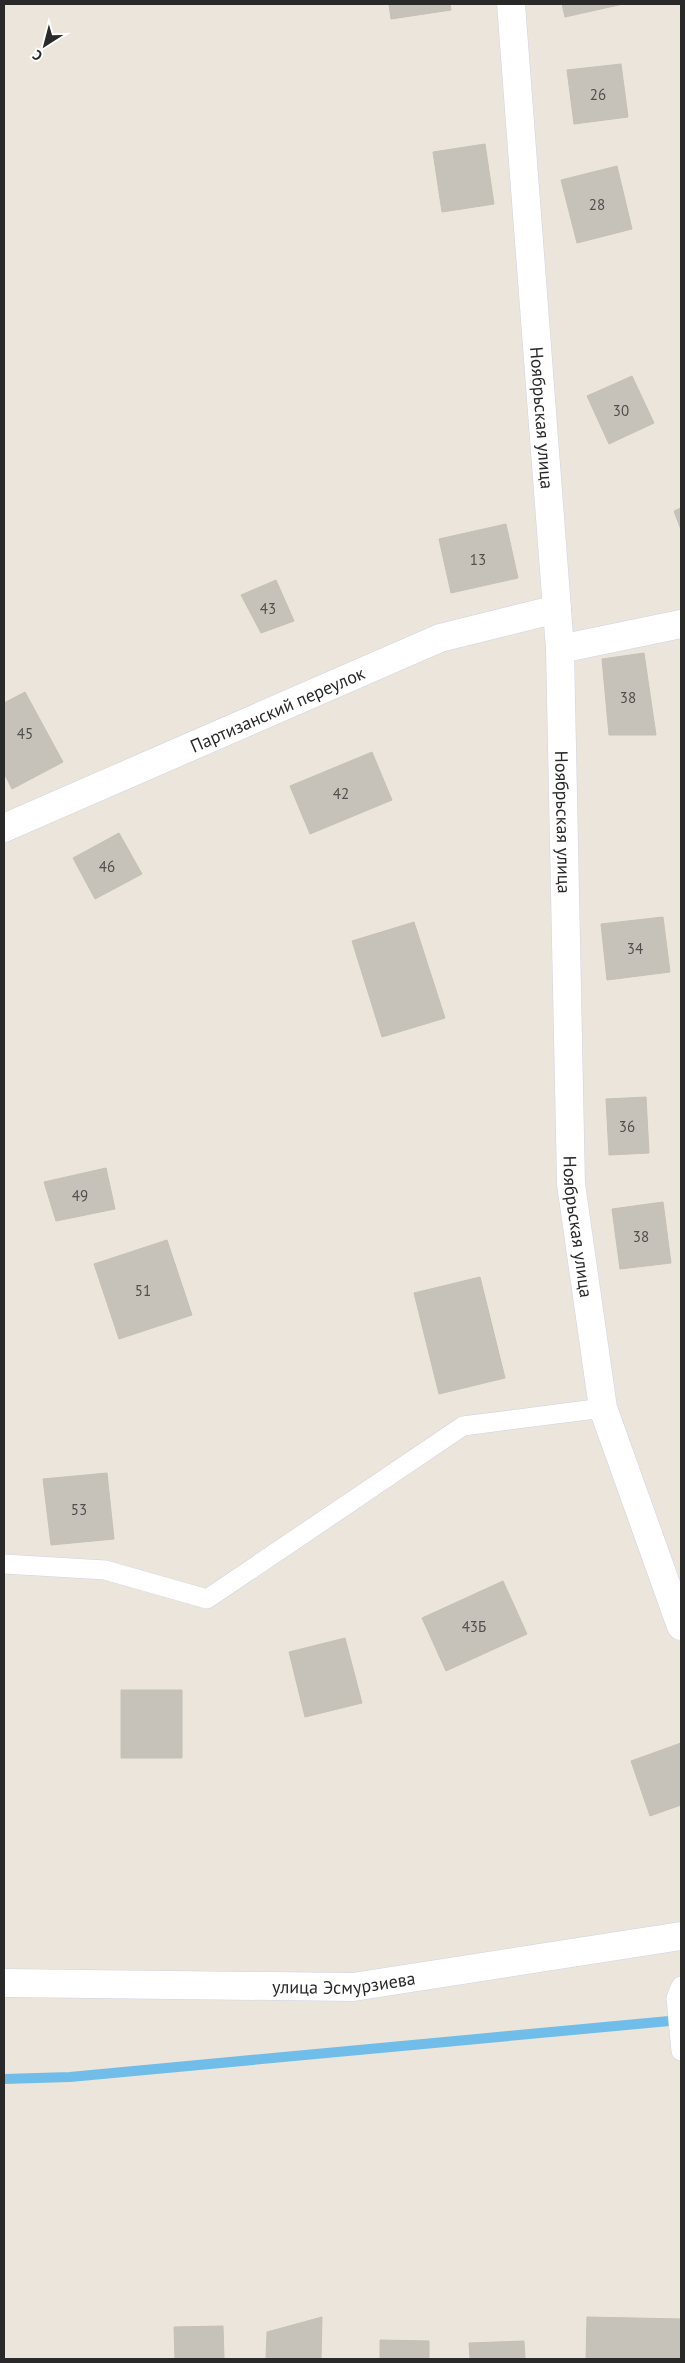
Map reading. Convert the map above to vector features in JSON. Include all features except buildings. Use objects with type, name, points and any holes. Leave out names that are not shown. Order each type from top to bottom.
[{"type":"street","name":"Ноябрьская улица","points":[[511,4],[560,649],[571,1184],[603,1408],[681,1626]]},
{"type":"street","name":"Партизанский переулок","points":[[4,828],[440,638],[557,609]]},
{"type":"street","points":[[560,649],[681,624]]},
{"type":"street","name":"улица Эсмурзиева","points":[[4,1983],[353,1987],[681,1936]]},
{"type":"lane","points":[[4,1564],[105,1570],[206,1599],[463,1426],[603,1408]]},
{"type":"lane","points":[[681,1986],[676,1998],[681,2051]]},
{"type":"waterway","points":[[4,2079],[70,2077],[680,2020]]}]
